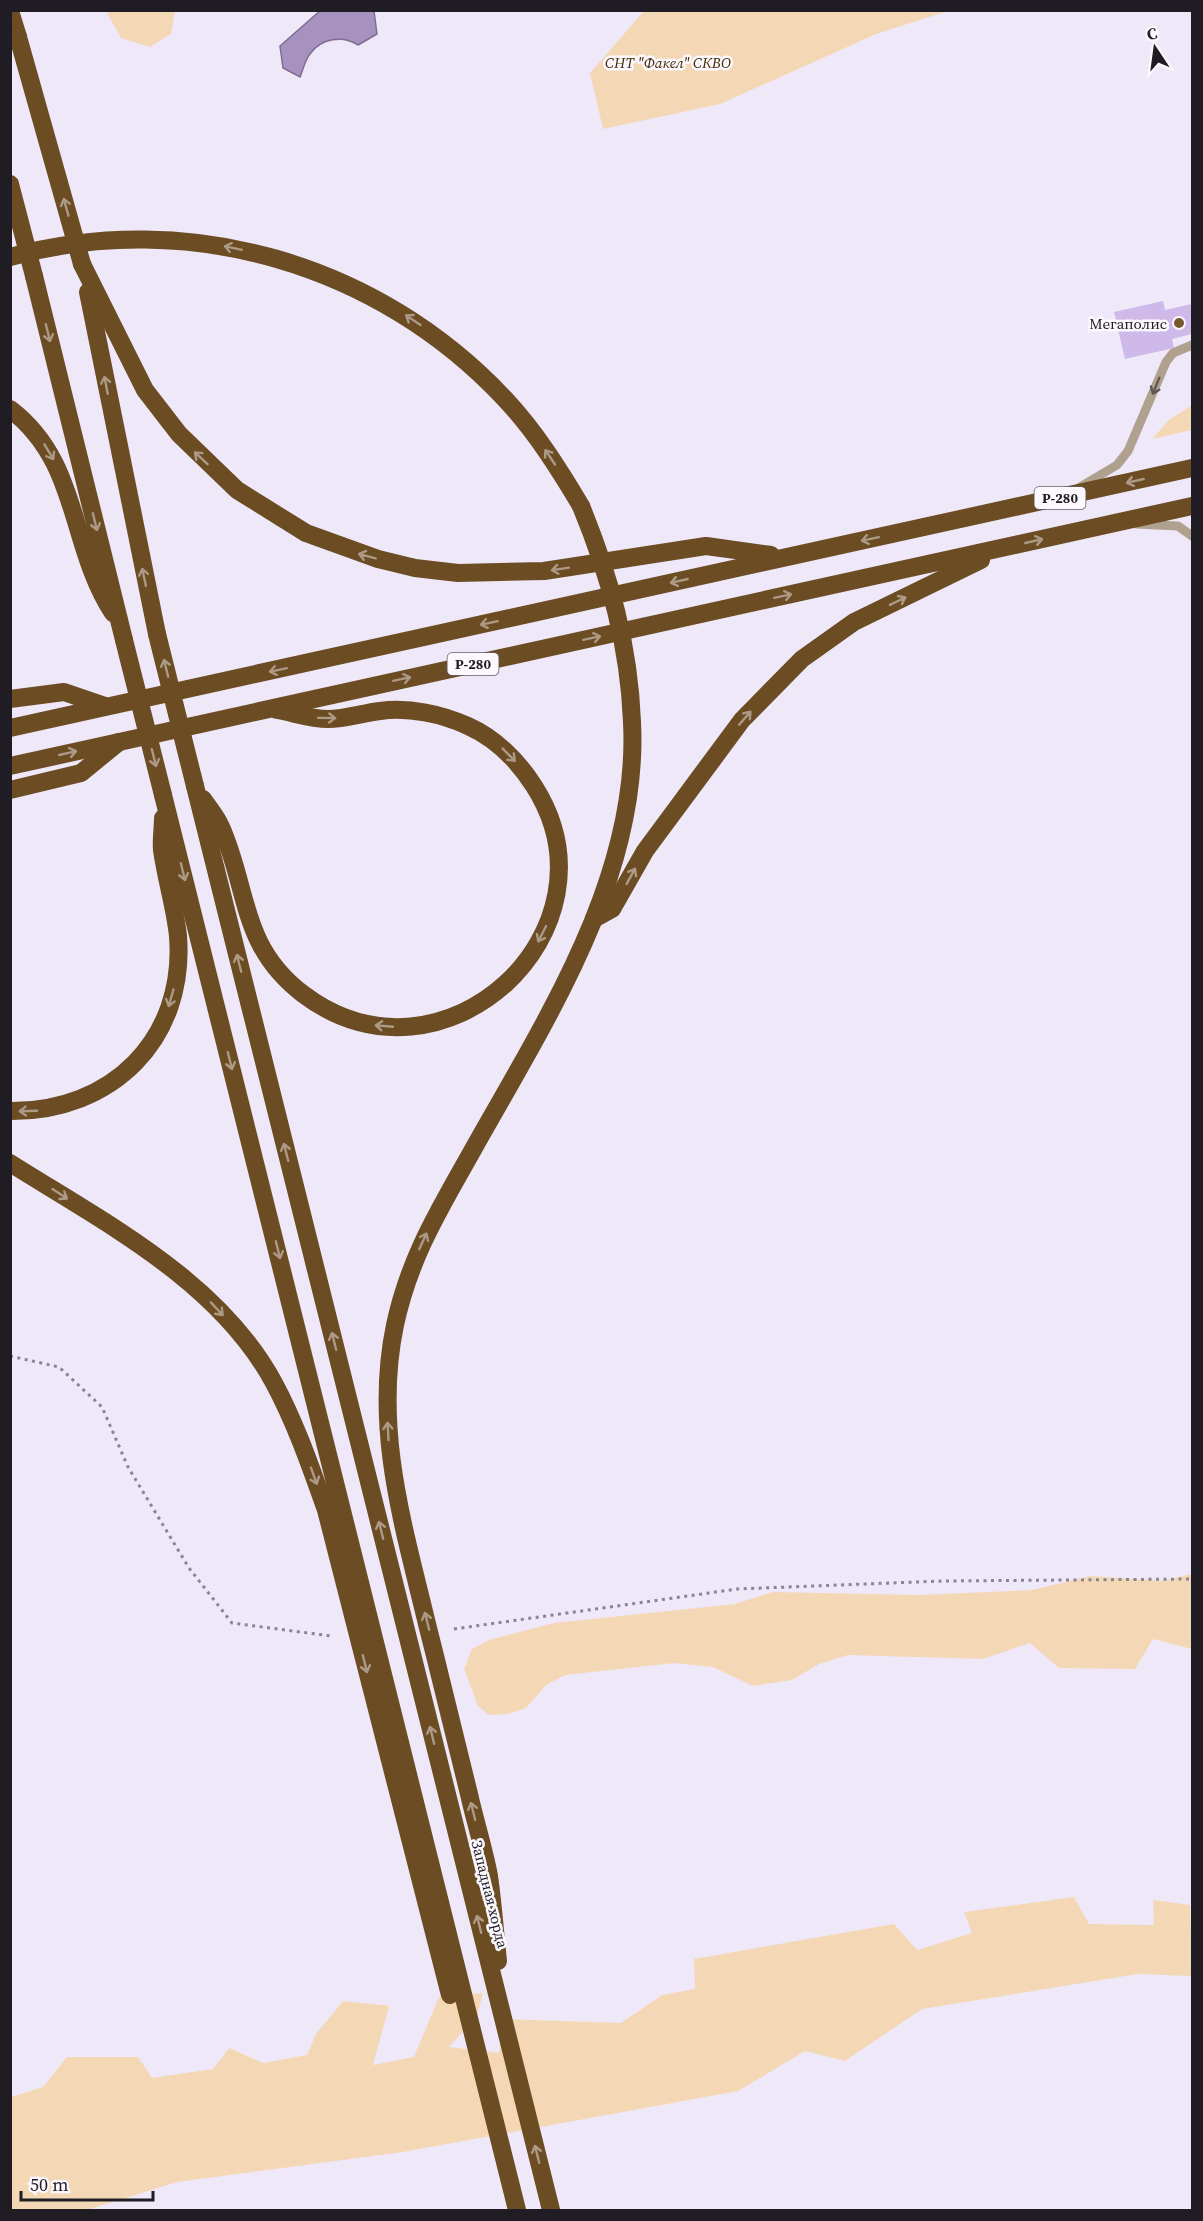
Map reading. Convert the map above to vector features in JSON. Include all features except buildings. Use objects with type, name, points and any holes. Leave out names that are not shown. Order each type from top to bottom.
[{"type":"highway","points":[[10,10],[82,264],[145,390],[178,434],[237,490],[306,533],[378,559],[416,568],[458,573],[544,571],[706,546],[784,556]]},
{"type":"highway","points":[[10,184],[517,2211]]},
{"type":"highway","points":[[10,257],[45,248],[99,241],[166,240],[227,246],[330,275],[374,296],[411,319],[463,359],[505,399],[534,433],[581,506],[606,569],[620,618],[630,681],[632,722],[629,790],[617,849],[594,919],[556,997],[428,1229],[409,1269],[395,1326],[387,1383],[387,1434],[396,1498],[489,1875],[507,2034]]},
{"type":"highway","name":"Западная хорда","points":[[82,264],[157,634],[551,2211]]},
{"type":"highway","points":[[10,409],[36,433],[58,468],[97,588],[122,632]]},
{"type":"highway","name":"Р-280","points":[[10,728],[1192,468]]},
{"type":"highway","name":"Р-280","points":[[10,766],[1192,506]]},
{"type":"highway","points":[[594,919],[612,909],[645,851],[735,730],[802,658],[854,622],[1008,547]]},
{"type":"highway","points":[[10,699],[64,692],[105,706]]},
{"type":"highway","points":[[195,786],[221,826],[242,901],[264,950],[285,978],[320,1005],[344,1017],[368,1024],[416,1026],[460,1015],[480,1005],[499,992],[516,975],[533,952],[547,927],[555,898],[557,861],[547,812],[538,793],[516,762],[502,748],[470,727],[430,713],[383,710],[331,719],[269,708]]},
{"type":"highway","points":[[10,790],[81,773],[121,741]]},
{"type":"highway","points":[[10,1111],[60,1107],[109,1085],[130,1067],[159,1029],[172,999],[178,956],[178,935],[162,848],[164,795]]},
{"type":"highway","points":[[10,1163],[147,1250],[207,1299],[240,1334],[274,1382],[304,1450],[326,1510],[456,2018],[488,2096]]},
{"type":"lane","points":[[1063,497],[1116,465],[1134,441],[1166,362],[1173,353],[1192,345]]},
{"type":"lane","points":[[1115,523],[1178,526],[1192,536]]},
{"type":"path","points":[[10,1356],[59,1367],[102,1407],[128,1467],[164,1527],[189,1568],[232,1623],[331,1636]]},
{"type":"path","points":[[454,1629],[737,1588],[942,1581],[1192,1579]]},
{"type":"green space","points":[[106,11],[175,11],[171,34],[150,47],[121,38]]},
{"type":"green space","name":"СНТ \"Факел\" СКВО","points":[[644,11],[948,11],[876,34],[720,104],[603,129],[590,73]]},
{"type":"green space","points":[[1192,405],[1192,430],[1152,439],[1169,420]]},
{"type":"green space","points":[[1192,1574],[1192,1649],[1153,1639],[1135,1669],[1059,1668],[1030,1643],[983,1659],[848,1655],[819,1664],[792,1680],[753,1686],[713,1667],[674,1663],[565,1675],[546,1685],[526,1708],[508,1714],[489,1715],[478,1706],[464,1669],[472,1649],[489,1640],[554,1623],[735,1604],[773,1592],[920,1595],[1032,1590],[1091,1576],[1162,1581]]},
{"type":"green space","points":[[1074,1897],[1089,1924],[1154,1925],[1153,1900],[1190,1905],[1192,1976],[1138,1974],[922,2009],[845,2061],[805,2051],[738,2091],[403,2152],[177,2182],[87,2210],[11,2210],[11,2097],[43,2087],[67,2057],[138,2057],[152,2078],[213,2069],[229,2048],[263,2063],[307,2055],[316,2034],[343,2001],[389,2006],[373,2065],[414,2057],[439,1997],[483,1993],[477,2016],[449,2047],[499,2053],[504,2019],[621,2023],[662,1995],[695,1989],[694,1959],[894,1924],[917,1950],[972,1933],[964,1912]]},
{"type":"shaded area","points":[[321,10],[374,11],[377,34],[358,45],[339,39],[320,44],[308,56],[300,77],[283,68],[280,46]]},
{"type":"place","name":"Мегаполис","points":[[1179,323]]}]
